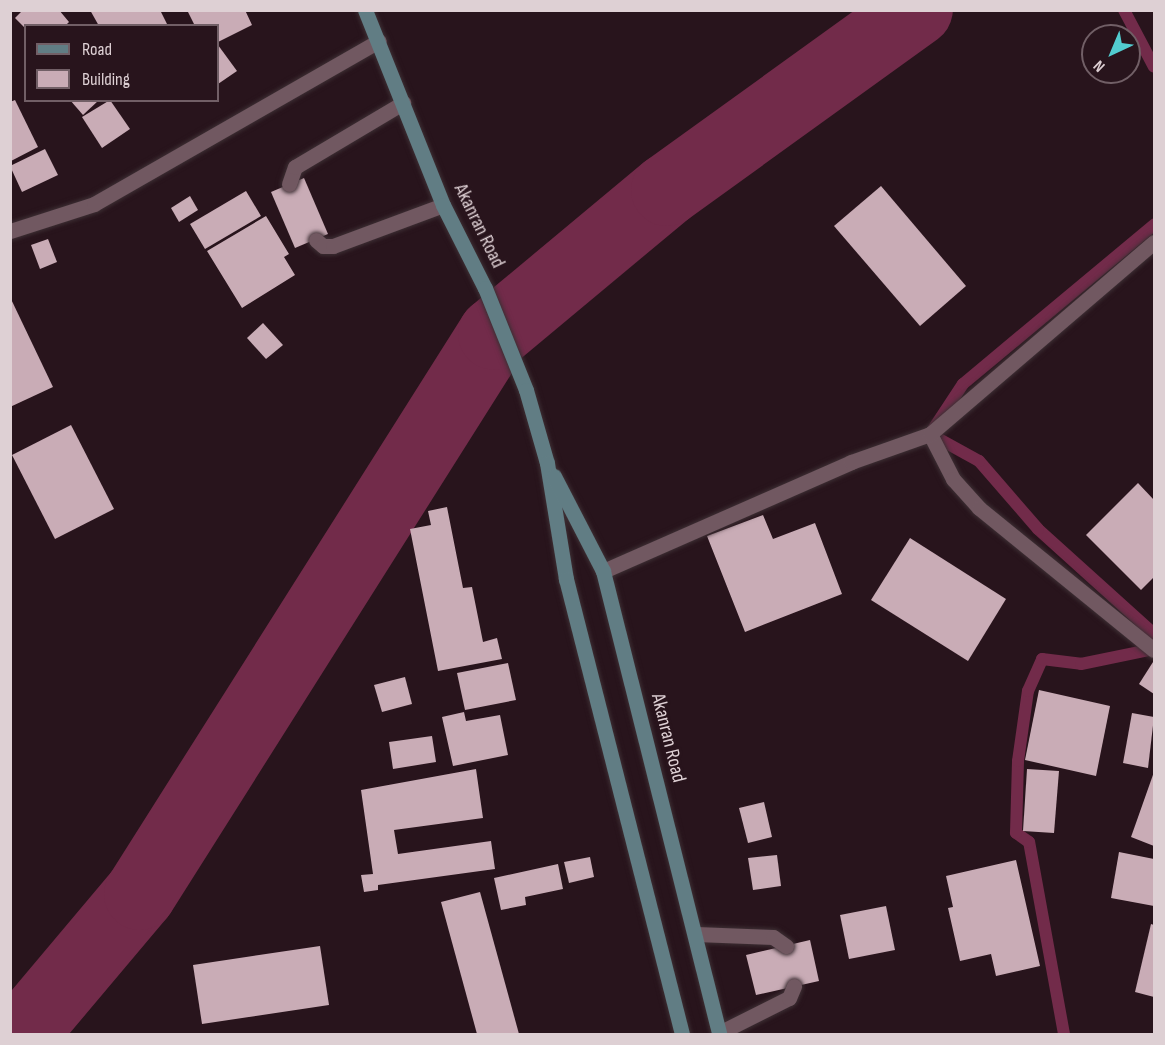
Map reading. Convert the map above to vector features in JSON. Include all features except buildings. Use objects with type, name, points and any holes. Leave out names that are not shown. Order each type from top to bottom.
[{"type":"main road","name":"Akanran Road","points":[[366,10],[443,205],[485,288],[509,344],[547,463],[566,579],[682,1035]]},
{"type":"main road","name":"Akanran Road","points":[[547,463],[603,571],[696,934],[719,1034]]},
{"type":"street","points":[[10,231],[94,204],[144,172],[379,41]]},
{"type":"street","points":[[289,184],[295,167],[403,103]]},
{"type":"street","points":[[316,240],[323,246],[333,246],[443,205]]},
{"type":"street","points":[[603,571],[851,462],[930,434],[1155,242]]},
{"type":"street","points":[[930,434],[953,479],[979,508],[1155,650]]},
{"type":"street","points":[[696,934],[773,937],[786,946]]},
{"type":"street","points":[[719,1034],[789,998],[795,986]]},
{"type":"waterway","points":[[22,1034],[140,894],[494,334],[667,190],[917,10]]},
{"type":"waterway","points":[[1124,10],[1154,67]]},
{"type":"waterway","points":[[1064,1034],[1029,842],[1016,833],[1018,761],[1028,691],[1042,659],[1081,664],[1154,649],[1153,633],[1038,529],[979,461],[930,434],[963,384],[1154,225]]}]
